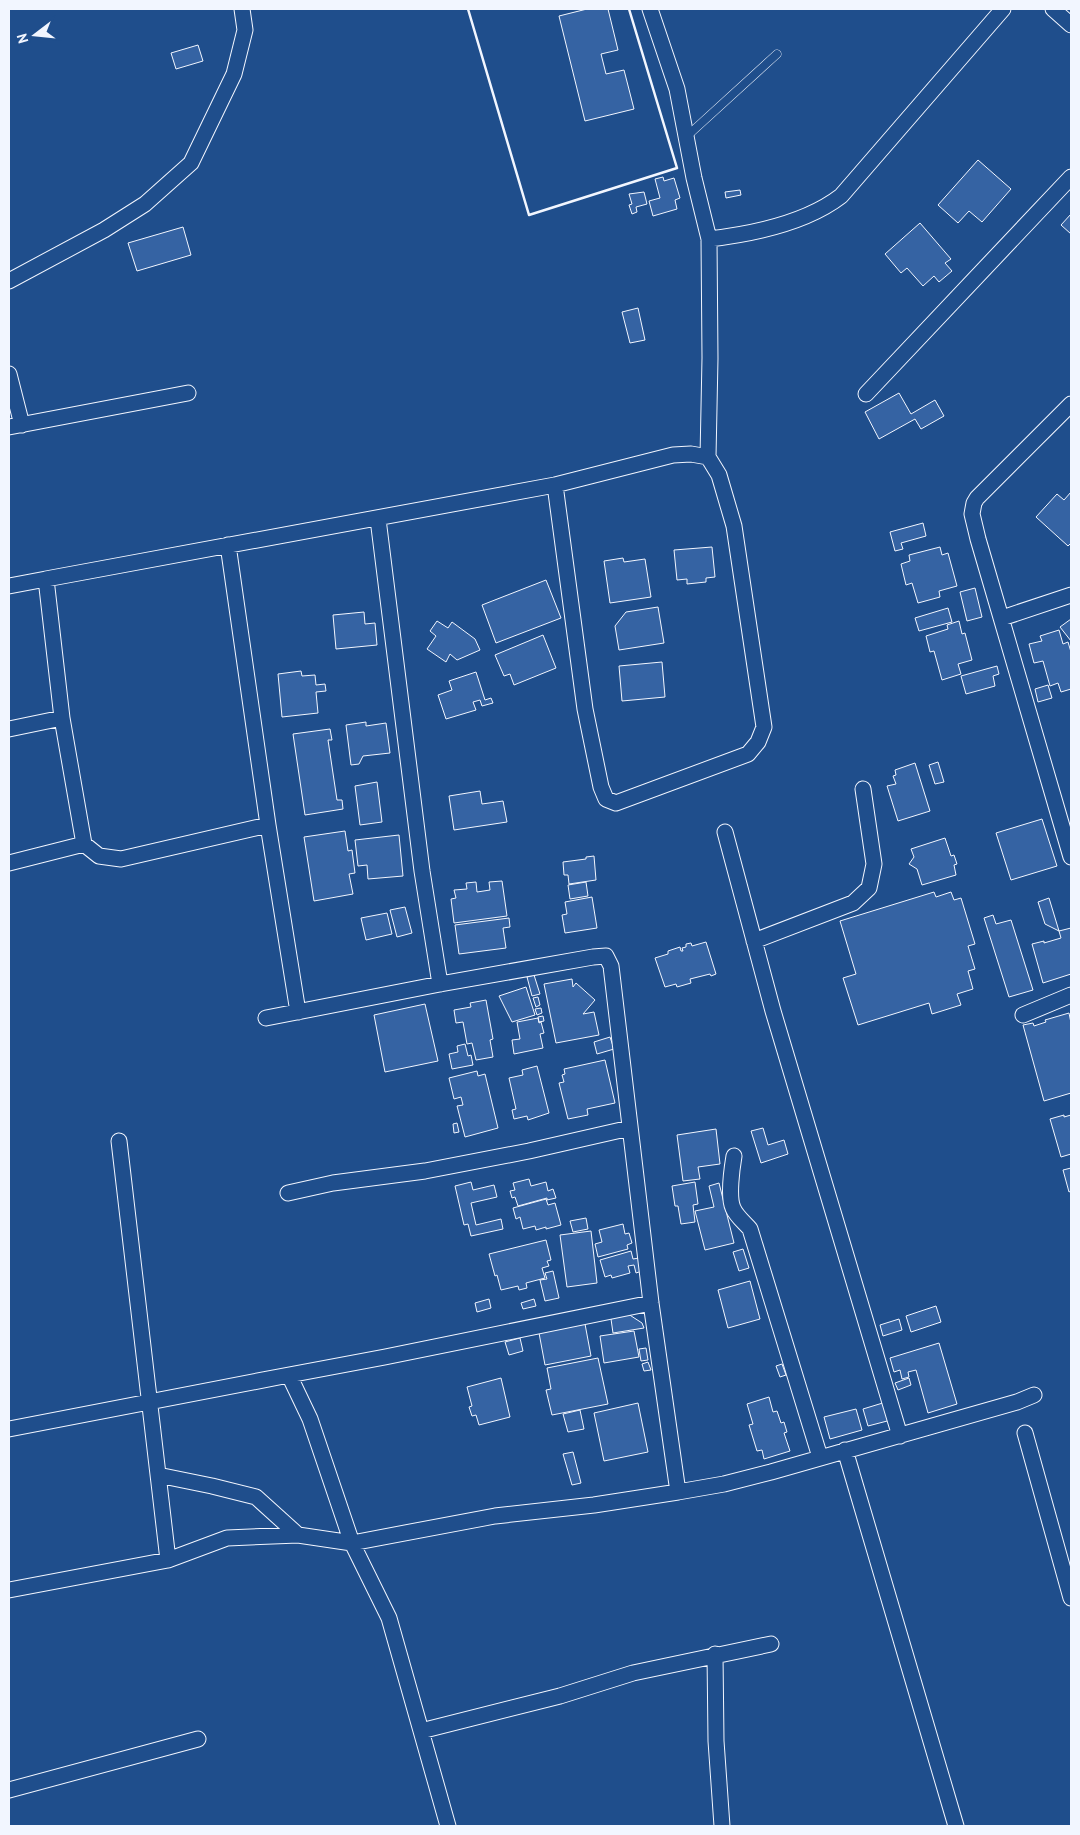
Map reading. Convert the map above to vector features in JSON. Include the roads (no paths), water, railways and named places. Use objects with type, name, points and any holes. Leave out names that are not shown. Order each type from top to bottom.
[{"type":"street","points":[[9,281],[104,230],[145,204],[191,163],[234,74],[245,30],[242,9]]},
{"type":"street","points":[[555,485],[588,727],[606,799],[616,803],[748,754],[758,742],[764,727],[734,526],[719,475],[708,457],[710,358],[709,239],[677,89],[650,9]]},
{"type":"street","points":[[709,239],[733,236],[806,216],[828,206],[841,196],[1003,9]]},
{"type":"street","points":[[1053,9],[1071,25]]},
{"type":"street","points":[[866,394],[1071,177]]},
{"type":"street","points":[[9,374],[15,426],[188,393]]},
{"type":"street","points":[[1071,404],[974,503],[972,514],[986,569],[1071,857]]},
{"type":"street","points":[[9,586],[555,485],[673,456],[691,454],[708,457]]},
{"type":"street","points":[[378,519],[422,871],[440,984]]},
{"type":"street","points":[[228,545],[268,825],[298,1012]]},
{"type":"street","points":[[46,579],[62,718],[84,844],[99,856],[121,859],[268,825]]},
{"type":"street","points":[[1002,618],[1071,595]]},
{"type":"street","points":[[9,729],[62,718]]},
{"type":"street","points":[[754,941],[854,903],[869,888],[874,864],[863,789]]},
{"type":"street","points":[[725,832],[773,1011],[900,1436]]},
{"type":"street","points":[[9,863],[84,844]]},
{"type":"street","points":[[266,1018],[440,984],[606,956],[611,966],[651,1303],[678,1492]]},
{"type":"street","points":[[1023,1015],[1071,995]]},
{"type":"street","points":[[288,1193],[333,1183],[435,1169],[529,1151],[630,1128]]},
{"type":"street","points":[[119,1141],[168,1560]]},
{"type":"street","points":[[734,1156],[731,1173],[733,1209],[750,1229],[820,1457]]},
{"type":"street","points":[[9,1428],[385,1357],[651,1303]]},
{"type":"street","points":[[289,1375],[310,1419],[352,1543],[389,1618],[448,1826]]},
{"type":"street","points":[[9,1590],[168,1560],[227,1538],[298,1535],[352,1543],[495,1516],[594,1505],[724,1484],[900,1436],[1034,1395]]},
{"type":"street","points":[[1025,1433],[1071,1598]]},
{"type":"street","points":[[845,1450],[956,1826]]},
{"type":"street","points":[[158,1476],[212,1486],[256,1497],[298,1535]]},
{"type":"street","points":[[421,1731],[560,1696],[633,1673],[715,1654],[771,1644]]},
{"type":"street","points":[[715,1654],[716,1741],[722,1826]]},
{"type":"street","points":[[9,1790],[198,1739]]},
{"type":"lane","points":[[686,137],[777,54]]}]
